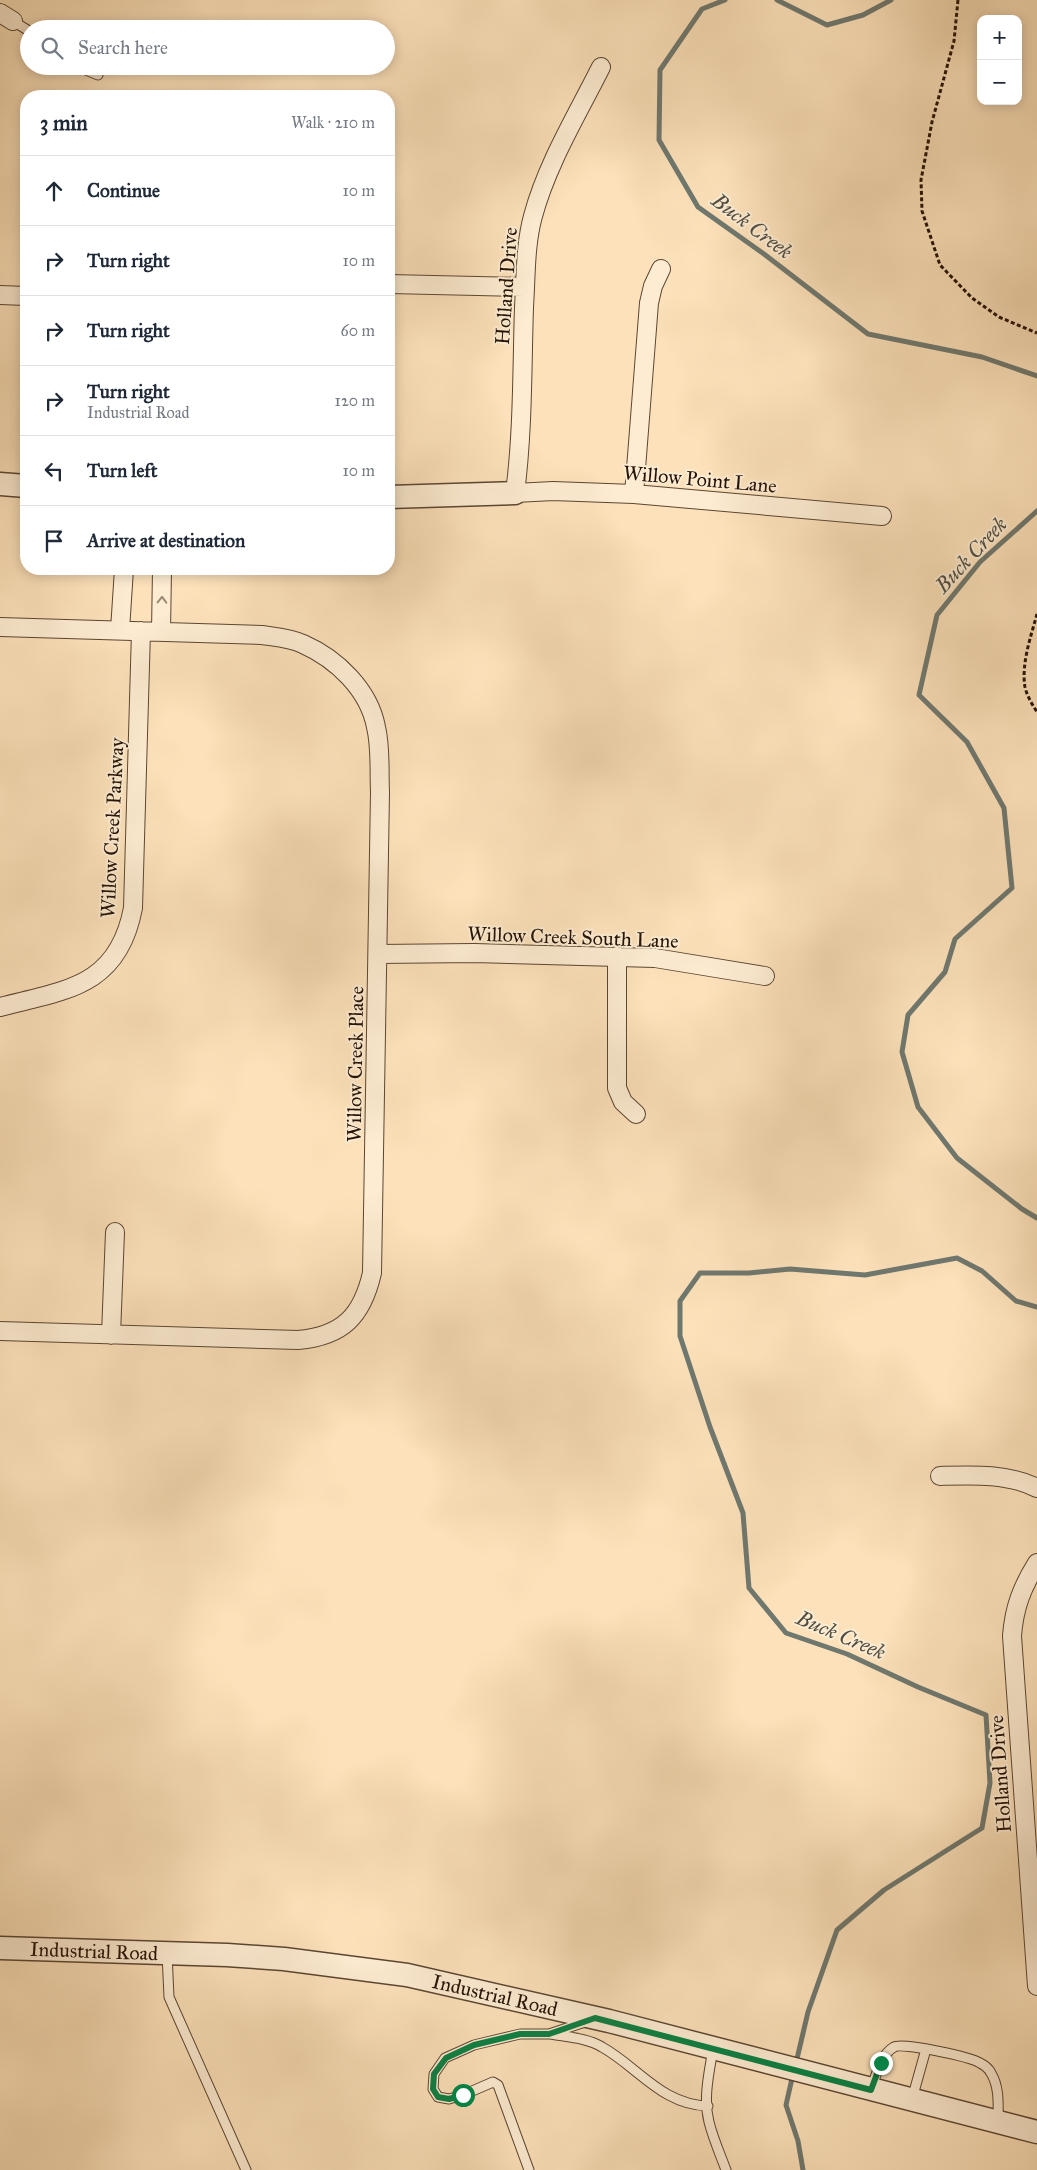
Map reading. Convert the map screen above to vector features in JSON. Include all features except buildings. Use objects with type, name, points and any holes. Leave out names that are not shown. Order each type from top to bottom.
[{"type":"street","name":"Holland Drive","points":[[514,492],[520,443],[527,253],[533,216],[545,183],[601,67]]},
{"type":"street","points":[[634,494],[649,303],[653,286],[661,268]]},
{"type":"street","points":[[395,284],[525,287]]},
{"type":"street","points":[[0,295],[20,296]]},
{"type":"street","points":[[0,484],[20,486]]},
{"type":"street","name":"Willow Point Lane","points":[[514,492],[553,491],[634,494],[882,516]]},
{"type":"street","points":[[395,497],[514,492]]},
{"type":"street","points":[[120,630],[124,575]]},
{"type":"street","points":[[161,632],[162,575]]},
{"type":"street","name":"Willow Creek Place","points":[[0,626],[262,635],[302,643],[325,656],[341,669],[367,700],[376,727],[379,744],[378,954],[372,1273],[367,1294],[357,1312],[334,1332],[317,1338],[298,1340],[0,1331]]},
{"type":"street","name":"Willow Creek Parkway","points":[[0,1007],[58,992],[88,981],[107,964],[121,945],[129,926],[133,908],[141,631]]},
{"type":"street","name":"Willow Creek South Lane","points":[[378,954],[617,956],[677,960],[765,976]]},
{"type":"street","points":[[617,956],[617,1088],[623,1102],[636,1114]]},
{"type":"street","points":[[111,1335],[115,1232]]},
{"type":"street","points":[[940,1476],[988,1476],[1010,1479],[1037,1488]]},
{"type":"street","name":"Holland Drive","points":[[1037,1564],[1026,1580],[1017,1602],[1012,1636],[1037,1986]]},
{"type":"street","name":"Industrial Road","points":[[0,1948],[284,1959],[408,1975],[595,2018],[833,2081],[1037,2132]]},
{"type":"lane","points":[[6,17],[20,26]]},
{"type":"lane","points":[[167,1954],[169,1997],[246,2170]]},
{"type":"lane","points":[[549,2034],[595,2018]]},
{"type":"lane","points":[[529,2170],[498,2085],[494,2082],[449,2099],[438,2097],[433,2089],[434,2074],[446,2058],[474,2045],[520,2034],[549,2034],[602,2046],[661,2091],[695,2106],[708,2106]]},
{"type":"lane","points":[[871,2090],[881,2063],[888,2052],[896,2045],[911,2045],[979,2062],[991,2072],[997,2085],[998,2122]]},
{"type":"lane","points":[[714,2049],[707,2086],[709,2122],[726,2170]]},
{"type":"lane","points":[[912,2101],[926,2049]]},
{"type":"path","points":[[958,0],[954,41],[932,122],[921,180],[922,211],[940,265],[972,298],[999,317],[1037,333]]},
{"type":"path","points":[[1037,614],[1028,650],[1024,679],[1027,695],[1037,712]]},
{"type":"waterway","name":"Buck Creek","points":[[725,0],[702,9],[660,70],[659,140],[698,207],[764,254],[868,334],[982,357],[1037,376]]},
{"type":"waterway","name":"Buck Creek","points":[[777,0],[827,25],[863,15],[891,0]]},
{"type":"waterway","name":"Buck Creek","points":[[1037,511],[980,562],[937,615],[919,695],[967,742],[1004,808],[1012,888],[955,939],[945,972],[908,1015],[902,1052],[918,1107],[957,1158],[1022,1209],[1037,1218]]},
{"type":"waterway","name":"Buck Creek","points":[[796,2063],[808,2012],[837,1930],[884,1890],[982,1828],[990,1783],[986,1715],[918,1687],[847,1654],[786,1633],[749,1588],[743,1513],[710,1427],[680,1336],[680,1301],[700,1273],[749,1273],[790,1269],[865,1275],[957,1258],[982,1271],[1016,1301],[1037,1307]]},
{"type":"waterway","name":"Buck Creek","points":[[793,2074],[786,2105],[798,2141],[803,2170]]},
{"type":"route","points":[[463,2095],[449,2099],[438,2097],[433,2089],[434,2074],[446,2058],[474,2045],[520,2034],[549,2034],[595,2018],[871,2090],[881,2063]]}]
